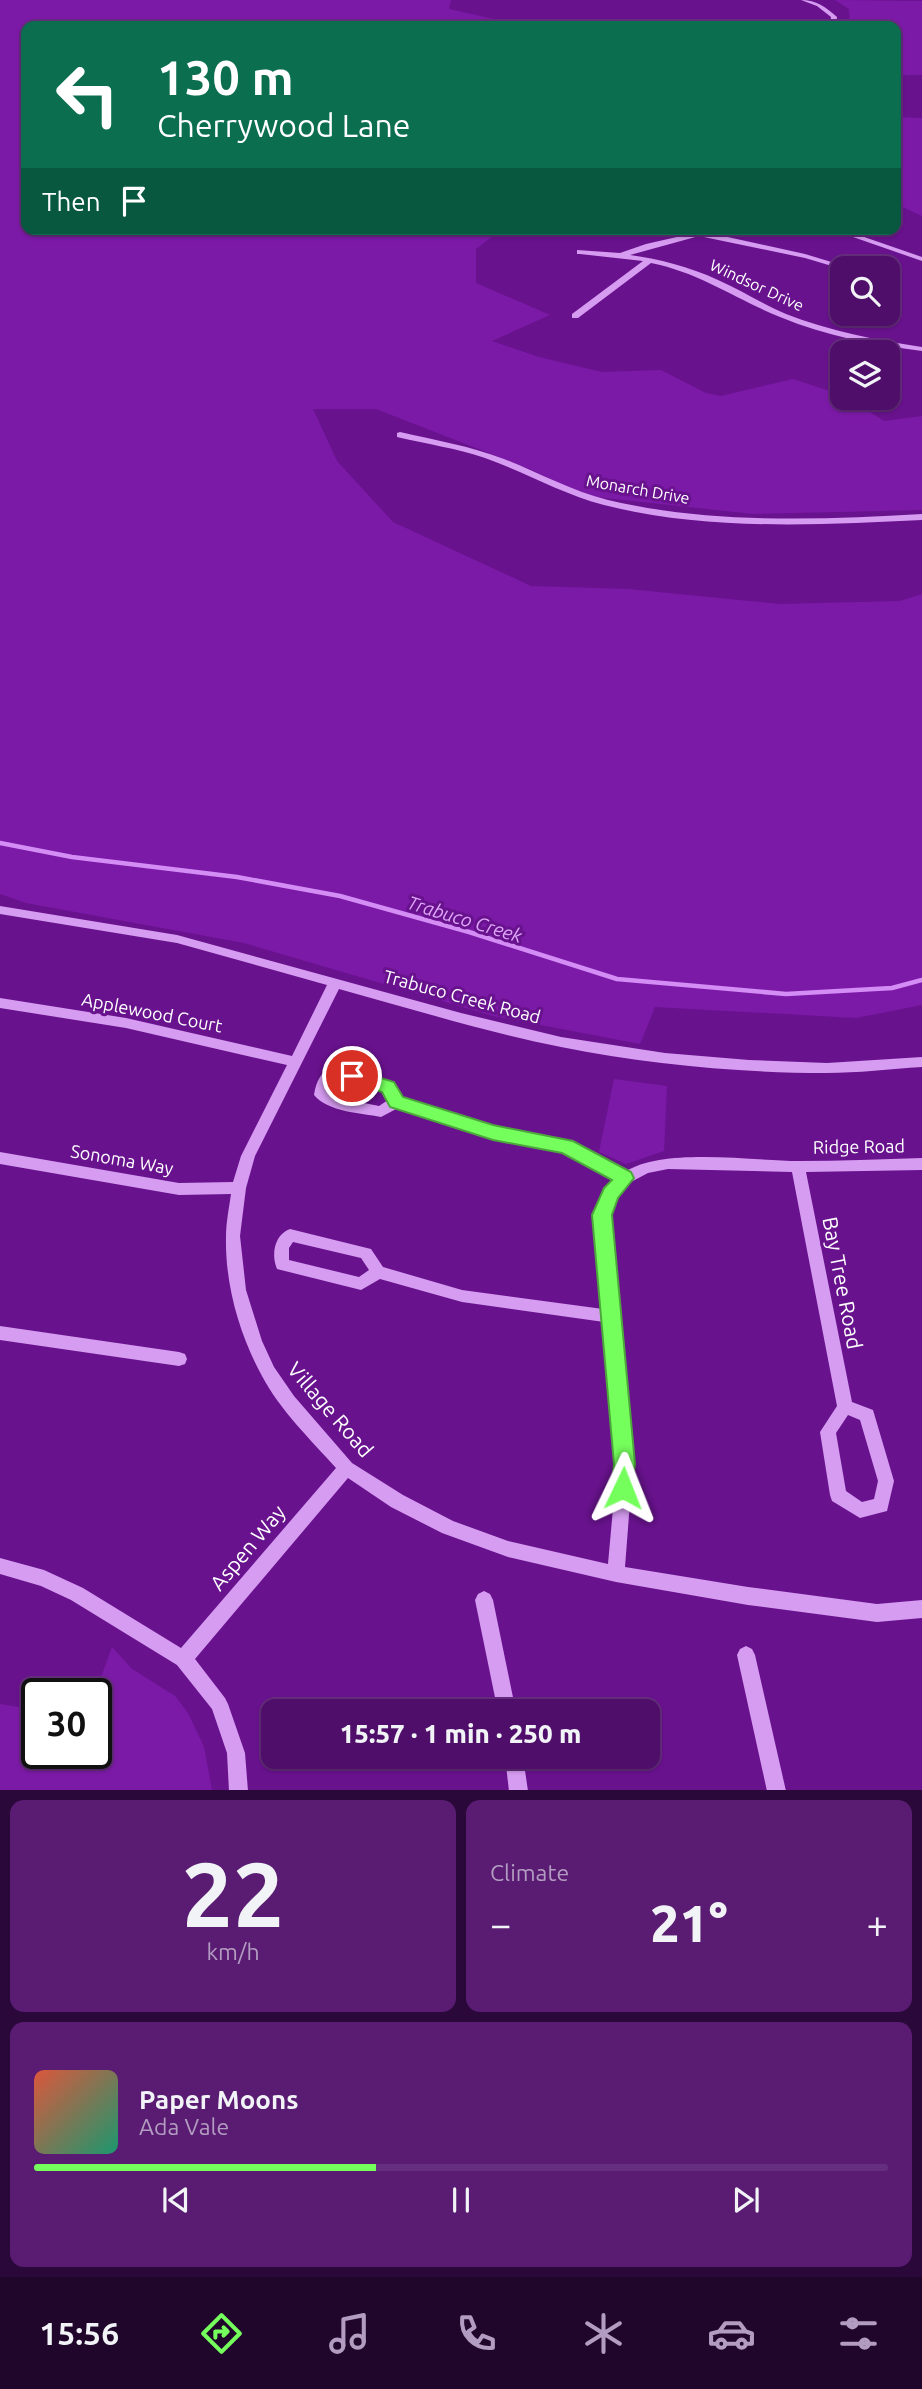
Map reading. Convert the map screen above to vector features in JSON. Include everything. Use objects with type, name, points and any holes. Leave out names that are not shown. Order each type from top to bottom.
[{"type":"street","points":[[804,0],[829,11],[834,21]]},
{"type":"street","points":[[621,256],[636,248],[666,244],[694,235]]},
{"type":"street","points":[[701,235],[738,244],[782,248],[830,263]]},
{"type":"street","points":[[850,235],[922,259]]},
{"type":"street","name":"Windsor Drive","points":[[580,252],[650,260],[689,270],[734,288],[781,314],[842,335],[922,349]]},
{"type":"street","points":[[575,316],[650,260]]},
{"type":"street","name":"Monarch Drive","points":[[400,435],[488,456],[560,489],[667,514],[857,521],[922,517]]},
{"type":"street","name":"Trabuco Creek Road","points":[[0,910],[177,939],[461,1018],[611,1051],[689,1060],[801,1067],[922,1062]]},
{"type":"street","name":"Village Road","points":[[335,983],[248,1156],[239,1188],[233,1236],[238,1290],[254,1341],[268,1372],[288,1401],[346,1468],[397,1501],[448,1527],[508,1549],[615,1574],[748,1597],[877,1613],[922,1609]]},
{"type":"street","name":"Applewood Court","points":[[0,1003],[126,1023],[296,1062]]},
{"type":"street","points":[[396,1102],[381,1112],[321,1095],[322,1087],[327,1076],[334,1071],[388,1087],[396,1102],[493,1132],[566,1146],[624,1178],[610,1194],[602,1215],[625,1464],[615,1574]]},
{"type":"street","name":"Sonoma Way","points":[[0,1158],[179,1189],[239,1188]]},
{"type":"street","name":"Ridge Road","points":[[624,1178],[651,1165],[668,1163],[798,1167],[922,1164]]},
{"type":"street","name":"Bay Tree Road","points":[[798,1167],[845,1407]]},
{"type":"street","points":[[378,1272],[361,1284],[304,1271],[282,1265],[281,1247],[290,1235],[366,1253],[378,1272],[462,1296],[613,1317]]},
{"type":"street","points":[[0,1333],[179,1359]]},
{"type":"street","points":[[845,1407],[867,1415],[886,1481],[881,1505],[860,1510],[838,1495],[828,1432],[845,1407]]},
{"type":"street","name":"Aspen Way","points":[[183,1659],[346,1468]]},
{"type":"street","points":[[0,1566],[44,1578],[77,1594],[183,1659],[219,1704],[236,1753],[239,1790]]},
{"type":"street","points":[[484,1600],[504,1699]]},
{"type":"street","points":[[746,1655],[777,1790]]},
{"type":"street","points":[[516,1769],[519,1790]]},
{"type":"shaded area","points":[[0,0],[451,0],[449,9],[502,21],[21,21],[21,235],[494,235],[476,249],[476,283],[550,315],[492,341],[539,357],[602,372],[661,370],[706,393],[721,396],[793,379],[830,391],[830,410],[867,410],[884,421],[922,416],[922,510],[753,514],[587,496],[525,467],[376,409],[313,409],[337,461],[393,522],[531,586],[628,589],[780,604],[900,601],[922,594],[922,1005],[856,1018],[655,1007],[640,1044],[493,1016],[244,943],[26,903],[0,894]]},
{"type":"shaded area","points":[[835,0],[922,1],[922,75],[901,75],[901,21],[850,21],[849,9]]},
{"type":"shaded area","points":[[901,117],[922,118],[922,216],[901,206]]},
{"type":"shaded area","points":[[614,1079],[667,1086],[664,1151],[626,1164],[599,1152]]},
{"type":"shaded area","points":[[112,1647],[132,1669],[175,1696],[188,1713],[204,1747],[212,1790],[0,1790],[0,1704],[21,1707],[21,1769],[112,1769],[112,1678],[101,1678]]},
{"type":"waterway","name":"Trabuco Creek","points":[[0,843],[72,857],[237,877],[340,896],[469,932],[617,979],[786,994],[892,988],[922,980]]},
{"type":"route","points":[[352,1076],[388,1087],[396,1102],[493,1132],[566,1146],[624,1178],[610,1194],[602,1215],[625,1464],[623,1488]]}]
